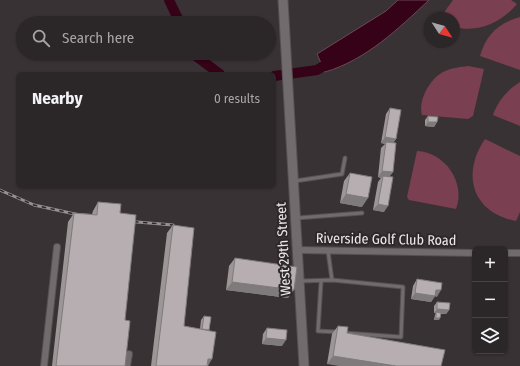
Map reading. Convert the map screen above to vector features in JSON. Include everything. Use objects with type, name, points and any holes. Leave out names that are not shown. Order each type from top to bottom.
[{"type":"main road","name":"West 29th Street","points":[[283,0],[288,58],[304,366]]},
{"type":"street","points":[[44,366],[57,247]]},
{"type":"street","name":"Riverside Golf Club Road","points":[[297,250],[472,253]]},
{"type":"street","points":[[508,253],[520,253]]},
{"type":"street","points":[[127,366],[128,354]]},
{"type":"lane","points":[[294,181],[342,174],[344,158]]},
{"type":"lane","points":[[296,218],[362,213]]},
{"type":"lane","points":[[328,251],[332,280]]},
{"type":"lane","points":[[299,281],[321,282],[332,280],[403,287],[401,336],[318,331],[321,282]]},
{"type":"shaded area","points":[[398,0],[429,0],[368,52],[340,67],[325,72],[317,54],[386,11]]},
{"type":"shaded area","points":[[453,0],[511,0],[517,4],[511,11],[497,21],[489,25],[472,29],[460,28],[460,12],[444,12]]},
{"type":"shaded area","points":[[520,17],[520,70],[480,56],[489,36],[499,26]]},
{"type":"shaded area","points":[[468,66],[484,69],[473,116],[468,119],[422,115],[421,109],[423,97],[426,90],[438,75],[456,68]]},
{"type":"shaded area","points":[[520,82],[520,126],[493,115],[504,96]]},
{"type":"shaded area","points":[[485,139],[520,156],[520,212],[516,221],[501,217],[489,210],[481,201],[475,190],[473,178],[474,165],[478,152]]},
{"type":"shaded area","points":[[417,151],[436,157],[451,171],[458,189],[456,209],[409,200],[407,197]]},
{"type":"building","points":[[390,108],[401,110],[396,139],[385,137]]},
{"type":"building","points":[[428,116],[438,117],[437,122],[428,122]]},
{"type":"building","points":[[386,142],[396,143],[393,172],[382,171]]},
{"type":"building","points":[[350,173],[372,177],[368,198],[346,194]]},
{"type":"building","points":[[383,176],[393,177],[388,206],[378,204]]},
{"type":"building","points":[[98,202],[121,204],[120,213],[136,215],[125,320],[130,321],[125,366],[56,366],[74,213],[97,215]]},
{"type":"building","points":[[173,225],[194,228],[184,326],[216,332],[212,359],[208,359],[207,366],[156,366]]},
{"type":"building","points":[[235,258],[297,267],[294,290],[232,282]]},
{"type":"building","points":[[417,279],[442,283],[441,290],[436,290],[435,296],[415,293]]},
{"type":"building","points":[[437,302],[450,303],[449,310],[437,309]]},
{"type":"building","points":[[436,312],[441,313],[440,318],[436,318]]},
{"type":"building","points":[[204,316],[211,317],[209,330],[202,329]]},
{"type":"building","points":[[338,326],[348,327],[347,333],[445,350],[441,366],[396,366],[333,356]]},
{"type":"building","points":[[267,328],[287,330],[286,340],[266,338]]},
{"type":"waterway","points":[[169,0],[177,16]]},
{"type":"waterway","points":[[201,60],[217,72]]},
{"type":"waterway","points":[[276,76],[317,70],[333,60]]},
{"type":"railway","points":[[0,190],[34,205],[84,216]]},
{"type":"railway","points":[[125,221],[173,225]]}]
